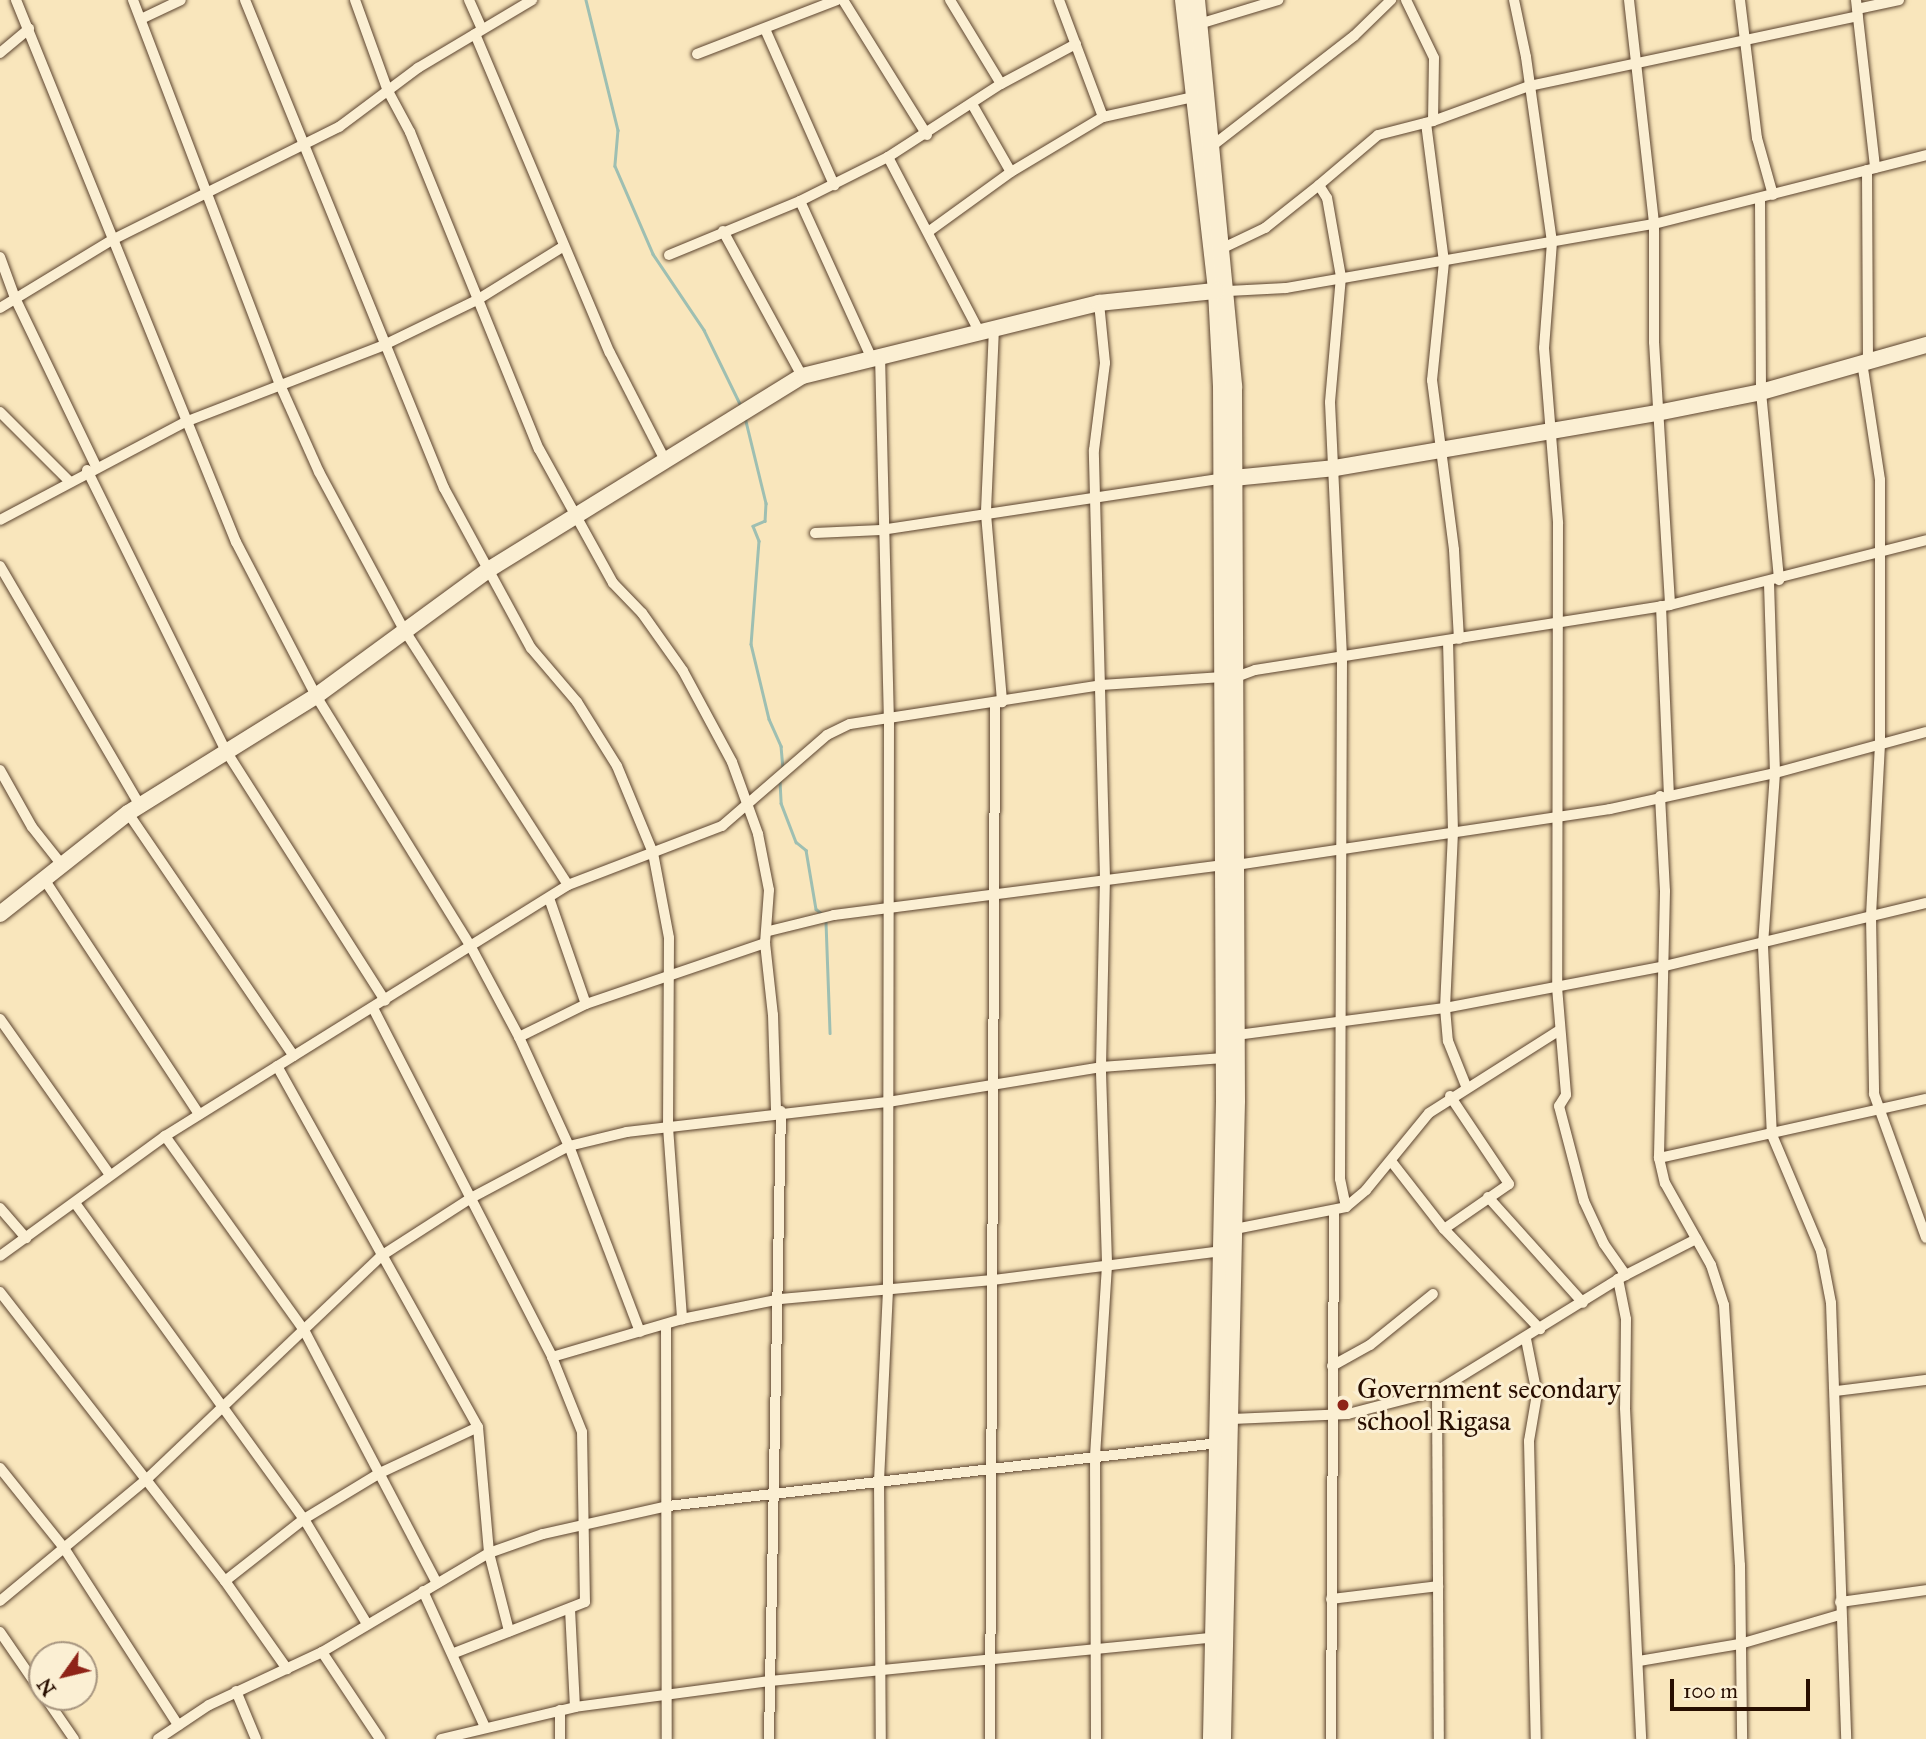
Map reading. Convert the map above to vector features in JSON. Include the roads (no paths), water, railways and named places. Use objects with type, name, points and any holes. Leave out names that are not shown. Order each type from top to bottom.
[{"type":"main road","points":[[1183,0],[1193,97],[1223,248],[1227,479],[1229,865],[1211,1739]]},
{"type":"main road","points":[[1197,0],[1212,146],[1210,189],[1222,291]]},
{"type":"main road","points":[[0,914],[134,810],[316,696],[403,628],[488,570],[578,517],[745,409],[802,376],[1099,303],[1222,291]]},
{"type":"main road","points":[[1227,479],[1335,468],[1657,413],[1761,392],[1926,345]]},
{"type":"main road","points":[[1223,1739],[1237,1035],[1229,865]]},
{"type":"street","points":[[16,0],[185,422],[236,542],[316,696],[471,947],[519,1037],[569,1146],[640,1332]]},
{"type":"street","points":[[133,0],[281,387],[319,472],[403,628],[569,885]]},
{"type":"street","points":[[141,19],[181,0]]},
{"type":"street","points":[[246,0],[382,345],[444,488],[531,648],[578,702],[617,766],[653,853],[669,938],[668,1127],[681,1319]]},
{"type":"street","points":[[355,0],[388,91],[410,132],[539,450],[614,583],[642,613],[714,724],[764,856],[769,930],[765,943],[773,1015],[778,1111],[780,1299],[770,1493],[769,1739]]},
{"type":"street","points":[[469,0],[478,32],[564,246],[610,353],[666,461]]},
{"type":"street","points":[[0,308],[112,240],[339,127],[388,91],[531,0]]},
{"type":"street","points":[[696,54],[837,0]]},
{"type":"street","points":[[843,0],[927,135]]},
{"type":"street","points":[[950,0],[1001,84]]},
{"type":"street","points":[[1059,0],[1103,117]]},
{"type":"street","points":[[1199,24],[1278,0]]},
{"type":"street","points":[[1212,146],[1354,36],[1391,0]]},
{"type":"street","points":[[1406,0],[1434,58],[1430,122],[1444,262],[1432,380],[1438,450],[1454,550],[1453,832],[1445,1008],[1448,1041],[1466,1086]]},
{"type":"street","points":[[1514,0],[1530,86],[1552,243],[1545,348],[1549,432],[1558,523],[1557,987],[1566,1095],[1559,1106],[1584,1201],[1622,1277],[1626,1319],[1625,1408],[1641,1739]]},
{"type":"street","points":[[1629,0],[1639,65],[1654,224],[1657,413],[1666,605],[1665,967],[1659,1158],[1665,1183],[1696,1239],[1724,1305],[1740,1565],[1742,1739]]},
{"type":"street","points":[[1740,0],[1758,138],[1773,195]]},
{"type":"street","points":[[1223,248],[1265,228],[1378,135],[1430,122],[1530,86],[1746,41],[1857,8],[1899,0]]},
{"type":"street","points":[[1857,8],[1871,169],[1865,361],[1880,480],[1877,551],[1880,744],[1871,916],[1874,1094],[1926,1238]]},
{"type":"street","points":[[0,53],[29,29]]},
{"type":"street","points":[[765,29],[834,185]]},
{"type":"street","points":[[668,255],[834,185],[927,135],[1001,84],[1076,44]]},
{"type":"street","points":[[928,232],[1011,172],[1103,117],[1193,97]]},
{"type":"street","points":[[972,104],[1011,172]]},
{"type":"street","points":[[1222,291],[1444,262],[1654,224],[1926,155]]},
{"type":"street","points":[[888,157],[928,232],[986,329],[986,514],[998,703],[993,1280],[988,1472],[989,1739]]},
{"type":"street","points":[[1319,185],[1327,198],[1341,277],[1330,402],[1342,657],[1345,848],[1340,1019],[1340,1179],[1346,1206]]},
{"type":"street","points":[[1760,199],[1761,392],[1774,581],[1775,773],[1763,946],[1773,1135],[1821,1251],[1831,1303],[1836,1391],[1839,1615],[1846,1739]]},
{"type":"street","points":[[800,201],[875,356],[889,718],[886,910],[888,1290],[879,1480],[883,1671],[881,1739]]},
{"type":"street","points":[[723,232],[802,376]]},
{"type":"street","points":[[0,520],[92,468],[185,422],[281,387],[382,345],[477,300],[564,246]]},
{"type":"street","points":[[0,257],[15,298],[92,468],[226,751],[385,1001]]},
{"type":"street","points":[[1096,1739],[1095,1455],[1107,1263],[1101,1067],[1105,879],[1094,450],[1105,363],[1099,303]]},
{"type":"street","points":[[0,412],[69,481]]},
{"type":"street","points":[[815,533],[881,530],[1227,479]]},
{"type":"street","points":[[0,1256],[165,1136],[569,885],[722,826],[747,808],[809,746],[849,724],[1101,685],[1229,677],[1255,670],[1559,625],[1774,581],[1877,551],[1926,540]]},
{"type":"street","points":[[0,566],[134,810],[294,1056]]},
{"type":"street","points":[[769,930],[816,922],[834,915],[1229,865],[1558,819],[1775,773],[1926,732]]},
{"type":"street","points":[[0,770],[32,827],[62,865]]},
{"type":"street","points":[[44,879],[199,1114]]},
{"type":"street","points":[[549,898],[586,1004]]},
{"type":"street","points":[[1237,1035],[1340,1019],[1445,1008],[1665,967],[1763,946],[1926,903]]},
{"type":"street","points":[[519,1037],[586,1004],[669,978],[765,943]]},
{"type":"street","points":[[373,1008],[552,1357],[580,1419],[585,1602],[454,1653]]},
{"type":"street","points":[[0,1019],[110,1175]]},
{"type":"street","points":[[1235,1229],[1334,1212],[1346,1206],[1391,1161],[1429,1113],[1450,1096],[1559,1031]]},
{"type":"street","points":[[0,1601],[146,1480],[381,1256],[471,1198],[569,1146],[594,1138],[668,1127],[778,1111],[888,1102],[1101,1067],[1224,1058]]},
{"type":"street","points":[[277,1066],[478,1427],[489,1553],[509,1631]]},
{"type":"street","points":[[1444,1229],[1509,1184],[1450,1096]]},
{"type":"street","points":[[1659,1158],[1773,1135],[1926,1099]]},
{"type":"street","points":[[165,1136],[304,1330],[437,1583]]},
{"type":"street","points":[[1391,1161],[1444,1229],[1540,1329]]},
{"type":"street","points":[[1488,1197],[1583,1303]]},
{"type":"street","points":[[75,1203],[304,1519],[367,1624]]},
{"type":"street","points":[[0,1208],[26,1238]]},
{"type":"street","points":[[1331,1739],[1334,1212]]},
{"type":"street","points":[[1231,1419],[1333,1415],[1437,1391],[1622,1277],[1696,1239]]},
{"type":"street","points":[[552,1357],[681,1319],[780,1299],[993,1280],[1107,1263],[1221,1251]]},
{"type":"street","points":[[0,1292],[225,1581],[287,1669]]},
{"type":"street","points":[[1332,1366],[1370,1345],[1433,1294]]},
{"type":"street","points":[[666,1325],[667,1739]]},
{"type":"street","points":[[1525,1339],[1537,1394],[1529,1441],[1536,1739]]},
{"type":"street","points":[[1836,1391],[1926,1380]]},
{"type":"street","points":[[1437,1391],[1439,1739]]},
{"type":"street","points":[[225,1581],[304,1519],[380,1473],[478,1427]]},
{"type":"street","points":[[158,1739],[236,1691],[322,1652],[489,1553],[543,1534],[582,1528],[668,1506],[879,1480],[988,1472],[1095,1455],[1218,1443]]},
{"type":"street","points":[[0,1468],[64,1548],[178,1725]]},
{"type":"street","points":[[1331,1599],[1438,1586]]},
{"type":"street","points":[[1840,1602],[1926,1590]]},
{"type":"street","points":[[423,1591],[454,1653],[485,1727]]},
{"type":"street","points":[[570,1609],[575,1707]]},
{"type":"street","points":[[1639,1661],[1740,1644],[1839,1615]]},
{"type":"street","points":[[0,1632],[28,1673]]},
{"type":"street","points":[[441,1739],[575,1707],[668,1697],[771,1681],[988,1660],[1096,1646],[1215,1637]]},
{"type":"street","points":[[322,1652],[380,1739]]},
{"type":"street","points":[[236,1691],[256,1739]]},
{"type":"street","points":[[560,1710],[561,1739]]},
{"type":"street","points":[[55,1711],[74,1739]]},
{"type":"waterway","points":[[586,0],[618,130],[615,166],[653,254],[704,330],[742,408]]},
{"type":"waterway","points":[[745,417],[766,503],[765,521],[753,526],[759,541],[751,644],[769,719],[781,746],[783,767]]},
{"type":"waterway","points":[[780,781],[781,803],[796,842],[806,850],[816,909],[821,913]]},
{"type":"waterway","points":[[826,922],[830,1033]]},
{"type":"place","name":"Government secondary school Rigasa","points":[[1343,1405]]}]
